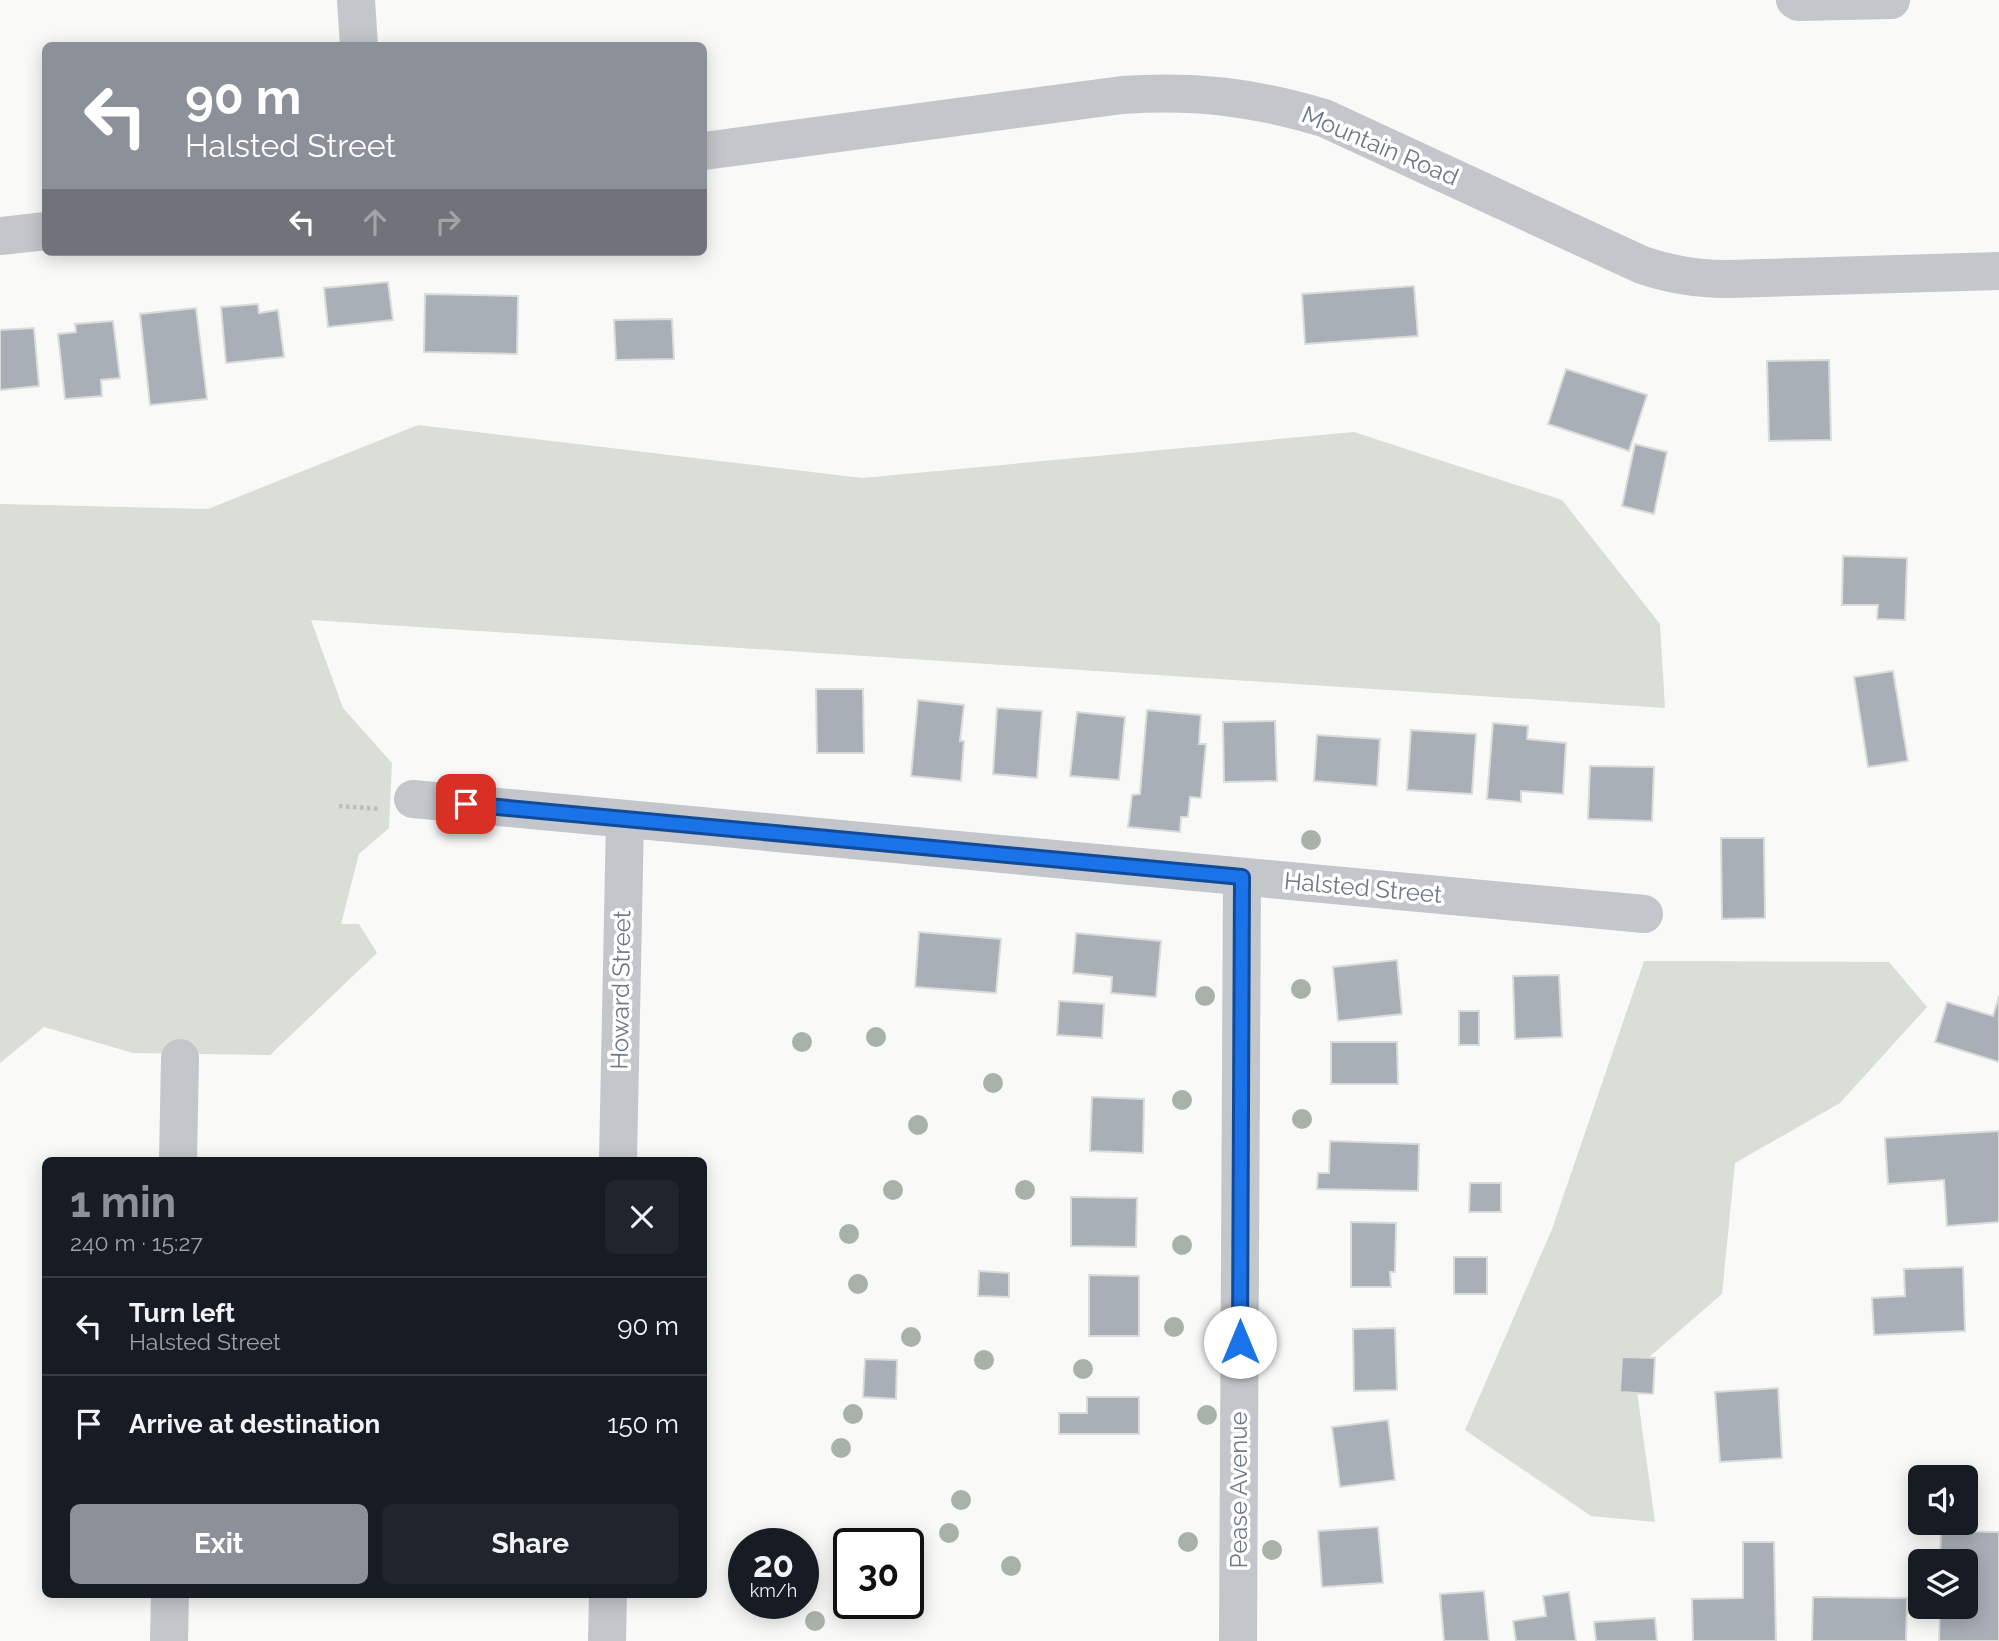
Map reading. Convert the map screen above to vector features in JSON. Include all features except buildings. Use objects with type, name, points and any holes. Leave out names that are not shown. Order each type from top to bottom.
[{"type":"street","points":[[356,0],[359,42]]},
{"type":"street","points":[[1795,0],[1891,0]]},
{"type":"street","name":"Mountain Road","points":[[707,151],[1122,95],[1202,93],[1273,104],[1324,118],[1642,265],[1677,275],[1728,279],[1999,271]]},
{"type":"street","points":[[0,236],[42,231]]},
{"type":"street","name":"Halsted Street","points":[[413,799],[1644,914]]},
{"type":"street","name":"Howard Street","points":[[618,1157],[625,819]]},
{"type":"street","name":"Pease Avenue","points":[[1238,1641],[1242,877]]},
{"type":"street","points":[[178,1157],[180,1058]]},
{"type":"street","points":[[169,1641],[170,1598]]},
{"type":"street","points":[[607,1641],[608,1598]]},
{"type":"shaded area","points":[[418,425],[862,478],[1354,432],[1562,500],[1660,624],[1665,708],[311,620],[343,708],[392,763],[389,828],[359,854],[341,924],[359,924],[377,953],[270,1055],[133,1053],[44,1027],[0,1063],[0,504],[208,509]]},
{"type":"shaded area","points":[[1644,961],[1889,962],[1927,1007],[1840,1103],[1735,1163],[1722,1294],[1634,1370],[1655,1522],[1591,1516],[1465,1430],[1552,1229]]},
{"type":"route","points":[[466,804],[1242,877],[1240,1342]]}]
